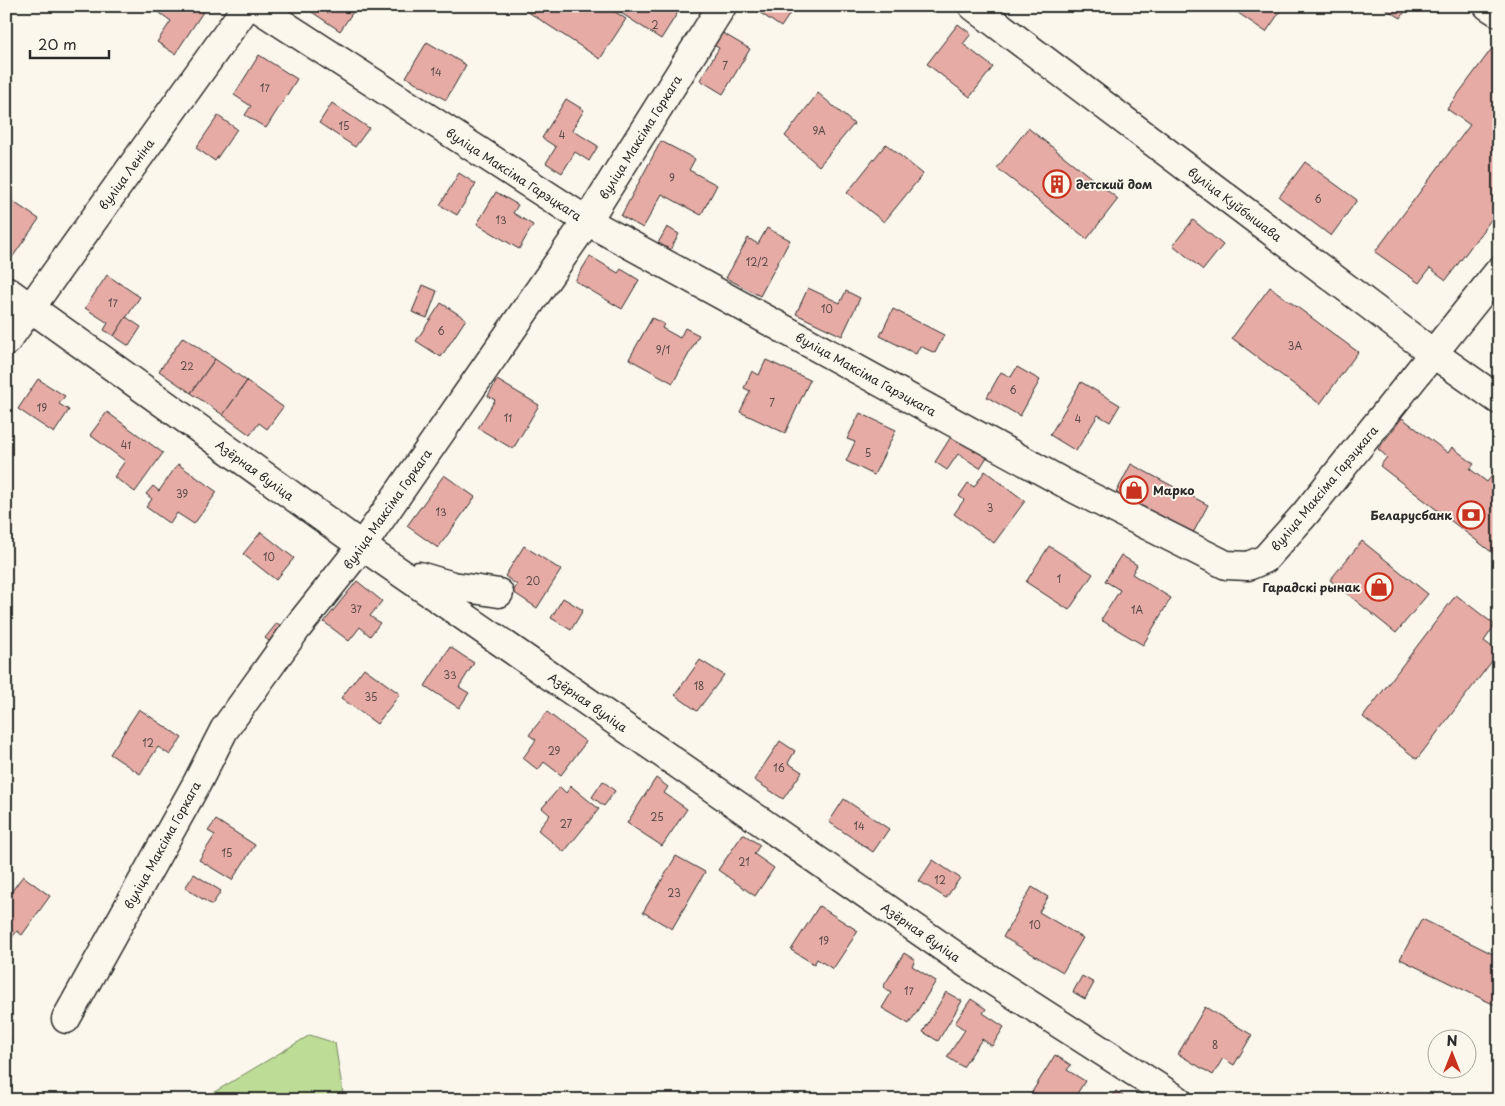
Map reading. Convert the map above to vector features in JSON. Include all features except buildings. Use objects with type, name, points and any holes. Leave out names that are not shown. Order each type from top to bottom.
[{"type":"street","name":"вуліца Леніна","points":[[6,342],[247,6]]},
{"type":"street","name":"вуліца Максіма Гарэцкага","points":[[255,6],[587,221],[1077,490],[1226,566],[1248,566],[1265,559],[1305,514],[1499,271]]},
{"type":"street","name":"вуліца Максіма Горкага","points":[[66,1019],[197,783],[224,730],[297,628],[362,546],[587,221],[722,6]]},
{"type":"street","name":"вуліца Куйбышава","points":[[973,6],[1434,354],[1499,400]]},
{"type":"street","points":[[1488,6],[1499,13]]},
{"type":"street","name":"Азёрная вуліца","points":[[6,290],[362,546],[976,970],[1178,1100]]},
{"type":"street","points":[[390,565],[427,579],[453,586],[499,593]]},
{"type":"green space","points":[[310,1035],[335,1043],[344,1100],[201,1100]]},
{"type":"water","points":[[6,1037],[11,1037],[9,1087],[6,1086]]},
{"type":"place","name":"детский дом","points":[[1057,184]]},
{"type":"place","name":"Марко","points":[[1134,490]]},
{"type":"place","name":"Беларусбанк","points":[[1471,515]]},
{"type":"place","name":"Гарадскі рынак","points":[[1379,587]]}]
